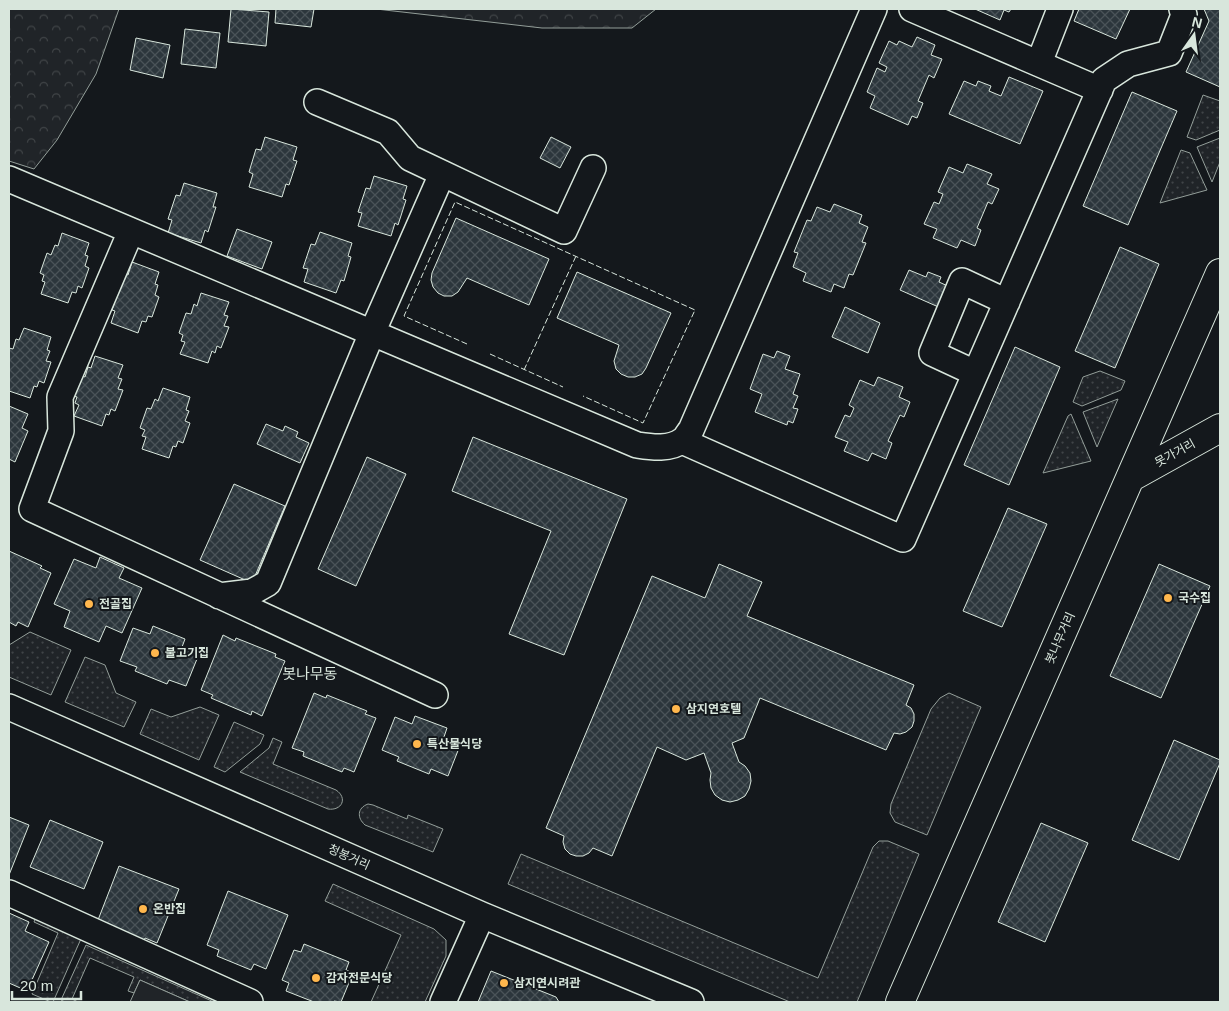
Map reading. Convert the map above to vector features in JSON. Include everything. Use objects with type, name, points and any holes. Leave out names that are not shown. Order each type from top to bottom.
[{"type":"main road","name":"봇나무거리","points":[[900,1002],[1220,273]]},
{"type":"main road","name":"못가거리","points":[[1130,478],[1220,428]]},
{"type":"street","points":[[9,179],[637,445],[658,448],[670,446],[682,440],[691,430],[874,9]]},
{"type":"street","points":[[912,9],[1100,90]]},
{"type":"street","points":[[1039,63],[1060,9]]},
{"type":"street","points":[[682,440],[903,539],[1104,80],[1128,64],[1169,53],[1184,15],[1182,9]]},
{"type":"street","points":[[317,102],[388,132],[410,158],[564,232],[593,168]]},
{"type":"street","points":[[219,596],[252,592],[268,583],[372,333],[442,174]]},
{"type":"street","points":[[131,231],[60,397],[61,431],[32,509],[435,695]]},
{"type":"street","points":[[975,373],[932,353],[962,281],[1007,302]]},
{"type":"street","name":"청봉거리","points":[[9,708],[482,916],[691,1002]]},
{"type":"street","points":[[9,893],[250,1002]]},
{"type":"street","points":[[443,1002],[482,916]]},
{"type":"green space","points":[[9,9],[119,9],[96,74],[57,140],[34,169],[9,161]]},
{"type":"green space","points":[[376,9],[656,9],[632,28],[542,28]]},
{"type":"green space","points":[[1203,95],[1220,101],[1220,130],[1196,140],[1187,137]]},
{"type":"green space","points":[[1220,138],[1220,162],[1212,182],[1197,147]]},
{"type":"green space","points":[[1181,150],[1190,153],[1207,190],[1160,203]]},
{"type":"green space","points":[[1100,371],[1125,381],[1121,390],[1082,406],[1073,402],[1083,377]]},
{"type":"green space","points":[[1118,399],[1097,447],[1083,412]]},
{"type":"green space","points":[[1071,414],[1091,461],[1043,473],[1068,416]]},
{"type":"green space","points":[[30,632],[71,650],[51,695],[9,677],[9,645]]},
{"type":"green space","points":[[85,657],[105,665],[116,693],[136,702],[124,727],[65,702]]},
{"type":"green space","points":[[949,693],[981,707],[927,835],[895,822],[890,813],[891,804],[931,709],[940,698]]},
{"type":"green space","points":[[200,707],[219,715],[199,760],[140,734],[151,709],[171,717]]},
{"type":"green space","points":[[234,722],[264,735],[260,744],[225,772],[214,767]]},
{"type":"green space","points":[[273,738],[282,742],[273,764],[336,790],[342,797],[340,806],[328,809],[240,772],[269,748]]},
{"type":"green space","points":[[368,804],[407,819],[408,815],[443,829],[433,852],[365,825],[359,813]]},
{"type":"green space","points":[[879,841],[888,841],[919,854],[857,1002],[790,1002],[508,884],[521,854],[818,978],[873,847]]},
{"type":"green space","points":[[333,884],[434,929],[446,940],[446,956],[425,1002],[371,1002],[401,935],[325,901]]},
{"type":"green space","points":[[38,912],[84,932],[53,1002],[32,994],[58,933],[34,922]]},
{"type":"green space","points":[[86,945],[214,1002],[190,1002],[140,980],[134,993],[128,991],[134,977],[90,958],[72,999],[78,1002],[65,1002],[61,1000]]},
{"type":"green space","points":[[140,980],[190,1002],[130,1002]]},
{"type":"building","points":[[231,9],[269,12],[266,46],[228,42]]},
{"type":"building","points":[[276,9],[314,9],[311,27],[275,23]]},
{"type":"building","points":[[975,9],[1011,9],[1009,12],[1004,10],[1000,20]]},
{"type":"building","points":[[1079,9],[1130,9],[1116,39],[1074,21]]},
{"type":"building","points":[[1204,9],[1220,9],[1220,87],[1186,72],[1209,21]]},
{"type":"building","points":[[185,29],[220,33],[216,68],[181,64]]},
{"type":"building","points":[[917,37],[935,45],[931,55],[942,59],[934,78],[929,75],[918,101],[923,103],[917,118],[912,116],[908,125],[870,108],[875,96],[867,92],[877,68],[885,72],[887,67],[879,63],[889,41],[897,45],[899,41],[912,47]]},
{"type":"building","points":[[136,38],[170,45],[163,78],[130,70]]},
{"type":"building","points":[[1009,77],[1043,91],[1020,144],[949,114],[964,81],[976,86],[978,81],[991,86],[989,91],[1001,96]]},
{"type":"building","points":[[1132,92],[1177,111],[1128,225],[1083,206]]},
{"type":"building","points":[[265,137],[297,147],[293,160],[297,161],[289,185],[286,184],[282,197],[249,187],[253,174],[249,172],[256,149],[261,150]]},
{"type":"building","points":[[551,137],[571,147],[560,168],[540,158]]},
{"type":"building","points":[[967,164],[992,174],[987,184],[999,189],[992,204],[988,202],[977,228],[981,230],[975,246],[961,240],[957,248],[933,238],[937,229],[924,224],[934,202],[939,204],[943,194],[938,192],[949,167],[963,173]]},
{"type":"building","points":[[374,176],[407,186],[403,199],[406,200],[398,225],[395,223],[391,236],[358,226],[362,213],[358,212],[366,188],[370,189]]},
{"type":"building","points":[[184,183],[217,193],[213,207],[216,207],[208,232],[205,230],[201,243],[168,233],[172,220],[168,219],[176,195],[180,196]]},
{"type":"building","points":[[834,204],[862,215],[859,223],[868,227],[862,242],[866,243],[853,275],[849,274],[844,288],[834,284],[831,292],[803,281],[806,273],[793,267],[798,253],[794,252],[807,220],[811,221],[817,207],[830,212]]},
{"type":"building","points":[[456,218],[549,259],[529,305],[467,278],[458,292],[452,296],[444,296],[438,293],[433,287],[432,273]]},
{"type":"building","points":[[237,229],[272,242],[262,269],[227,256]]},
{"type":"building","points":[[320,232],[352,243],[348,256],[351,257],[344,281],[341,280],[336,293],[304,282],[308,269],[303,268],[311,244],[315,245]]},
{"type":"building","points":[[62,233],[89,243],[85,255],[88,256],[85,266],[89,268],[82,288],[78,286],[76,293],[72,292],[68,303],[41,294],[45,282],[42,281],[44,275],[40,273],[47,253],[51,255],[55,245],[58,246]]},
{"type":"building","points":[[1120,247],[1159,264],[1115,368],[1075,351]]},
{"type":"building","points":[[132,262],[159,272],[155,284],[158,285],[155,295],[159,297],[152,317],[148,316],[146,322],[142,321],[138,333],[111,323],[115,311],[112,310],[114,304],[110,303],[125,274],[128,275]]},
{"type":"building","points":[[909,270],[926,277],[928,272],[941,277],[939,282],[952,288],[943,309],[900,290]]},
{"type":"building","points":[[577,272],[671,313],[642,374],[628,377],[616,369],[614,361],[619,345],[557,318]]},
{"type":"building","points":[[201,293],[229,302],[224,315],[228,316],[224,326],[229,327],[221,348],[217,346],[215,353],[212,351],[208,363],[180,354],[185,342],[181,341],[183,335],[179,333],[186,313],[191,314],[194,304],[197,306]]},
{"type":"building","points":[[845,307],[880,323],[868,353],[832,337]]},
{"type":"building","points":[[24,328],[51,337],[47,350],[50,351],[46,361],[51,362],[44,383],[39,381],[37,387],[34,386],[30,398],[9,391],[9,348],[13,349],[16,339],[19,340]]},
{"type":"building","points":[[1015,347],[1060,367],[1009,485],[964,465]]},
{"type":"building","points":[[777,351],[790,356],[785,369],[800,374],[793,394],[798,396],[793,408],[798,409],[793,423],[788,421],[787,425],[755,412],[762,394],[750,389],[763,354],[774,358]]},
{"type":"building","points":[[95,356],[123,365],[118,378],[122,379],[118,389],[123,390],[115,411],[111,409],[109,415],[106,414],[102,426],[74,416],[79,405],[75,403],[77,397],[73,396],[80,375],[85,377],[88,367],[91,368]]},
{"type":"building","points":[[878,377],[903,387],[899,397],[910,402],[904,417],[900,415],[888,441],[892,443],[886,459],[872,453],[868,461],[844,451],[848,442],[835,437],[845,415],[850,417],[854,408],[849,405],[860,380],[874,386]]},
{"type":"building","points":[[163,388],[190,397],[186,410],[189,411],[185,421],[190,423],[183,443],[178,441],[176,447],[173,446],[169,458],[142,449],[146,437],[142,436],[145,430],[140,428],[147,408],[151,409],[155,399],[158,401]]},
{"type":"building","points":[[9,406],[28,414],[22,428],[28,431],[15,462],[9,459]]},
{"type":"building","points":[[266,424],[283,431],[285,426],[298,432],[296,437],[309,443],[300,463],[257,444]]},
{"type":"building","points":[[473,437],[627,499],[564,655],[509,634],[551,531],[452,491]]},
{"type":"building","points":[[367,457],[406,474],[356,586],[318,569]]},
{"type":"building","points":[[234,484],[285,506],[252,583],[200,560]]},
{"type":"building","points":[[1008,508],[1047,524],[1002,627],[963,611]]},
{"type":"building","points":[[9,551],[42,566],[40,568],[51,573],[28,627],[18,622],[16,626],[9,622]]},
{"type":"building","points":[[100,557],[124,568],[119,578],[142,588],[122,633],[106,626],[99,642],[64,627],[70,611],[54,604],[74,559],[96,568]]},
{"type":"building","name":"삼지연호텔","points":[[719,564],[762,582],[747,616],[914,685],[906,705],[911,708],[914,714],[912,727],[900,734],[894,733],[886,750],[760,698],[744,738],[732,743],[739,762],[750,773],[751,781],[745,796],[730,802],[722,800],[715,795],[711,788],[711,773],[704,753],[686,760],[657,747],[612,856],[593,848],[583,856],[570,854],[565,849],[564,836],[546,828],[652,576],[705,598]]},
{"type":"building","points":[[1159,564],[1210,586],[1161,698],[1110,676]]},
{"type":"building","points":[[153,626],[185,639],[182,647],[199,654],[186,686],[169,680],[167,684],[135,671],[137,667],[120,661],[133,628],[150,634]]},
{"type":"building","points":[[223,635],[235,641],[236,638],[276,654],[275,657],[285,661],[262,716],[252,711],[251,715],[211,698],[213,695],[201,690]]},
{"type":"building","points":[[314,693],[326,698],[327,695],[367,711],[365,714],[376,718],[354,772],[344,768],[342,772],[303,756],[304,752],[292,748]]},
{"type":"building","points":[[415,716],[447,728],[444,737],[461,743],[448,776],[431,769],[429,774],[397,761],[399,757],[382,750],[395,717],[412,724]]},
{"type":"building","points":[[1174,740],[1220,760],[1179,860],[1132,840]]},
{"type":"building","points":[[9,817],[29,825],[9,875]]},
{"type":"building","points":[[50,820],[103,842],[84,889],[30,867]]},
{"type":"building","points":[[1041,823],[1088,843],[1045,942],[998,922]]},
{"type":"building","points":[[119,866],[179,889],[157,943],[145,938],[142,945],[108,931],[110,925],[98,920]]},
{"type":"building","points":[[228,891],[288,915],[266,969],[254,964],[251,970],[217,956],[219,950],[207,945]]},
{"type":"building","points":[[9,913],[29,922],[25,931],[49,942],[27,991],[9,983]]},
{"type":"building","points":[[304,944],[349,962],[346,970],[353,973],[341,1002],[314,1002],[286,991],[289,983],[282,980],[294,950],[301,952]]},
{"type":"building","name":"삼지연시려관","points":[[491,971],[556,997],[559,1002],[478,1002]]},
{"type":"fence","points":[[467,344],[404,316],[455,202],[695,310],[643,423],[583,396]]},
{"type":"fence","points":[[524,370],[576,256]]},
{"type":"fence","points":[[490,354],[563,387]]},
{"type":"place","name":"국수집","points":[[1168,598]]},
{"type":"place","name":"전골집","points":[[89,604]]},
{"type":"place","name":"불고기집","points":[[155,653]]},
{"type":"place","name":"삼지연호텔","points":[[676,709]]},
{"type":"place","name":"특산물식당","points":[[417,744]]},
{"type":"place","name":"온반집","points":[[143,909]]},
{"type":"place","name":"감자전문식당","points":[[316,978]]},
{"type":"place","name":"삼지연시려관","points":[[504,983]]},
{"type":"district","name":"봇나무동","points":[[310,674]]}]
